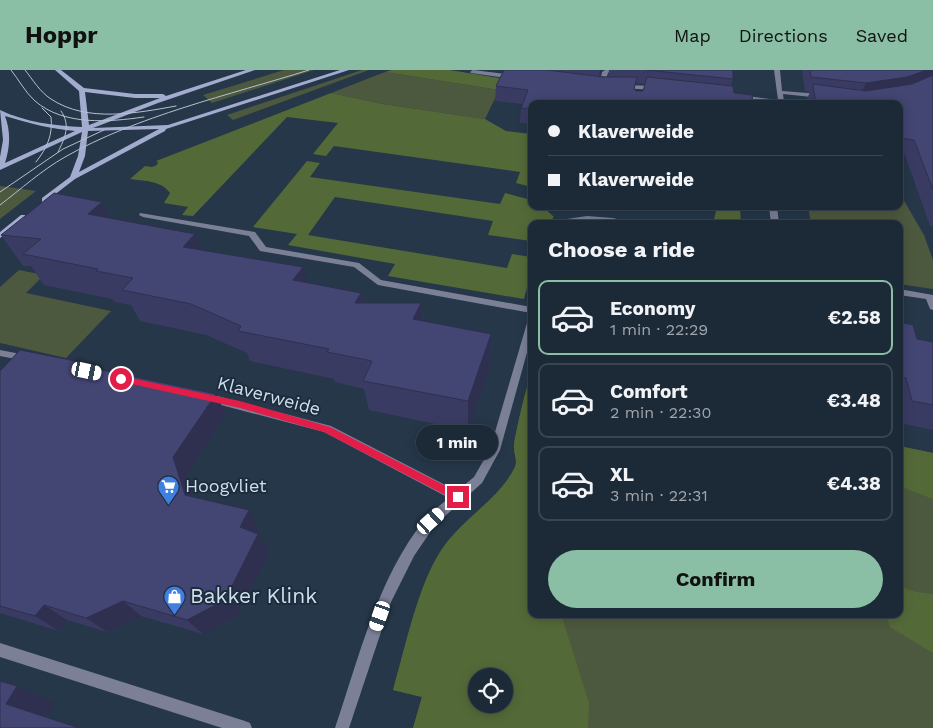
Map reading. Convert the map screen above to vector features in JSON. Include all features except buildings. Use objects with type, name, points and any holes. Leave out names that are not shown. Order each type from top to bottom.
[{"type":"main road","points":[[58,70],[82,90],[135,96],[172,96]]},
{"type":"main road","points":[[0,168],[48,144],[85,129],[172,96],[252,70]]},
{"type":"main road","points":[[35,208],[73,178],[169,127],[346,70]]},
{"type":"main road","points":[[73,178],[85,146],[86,111],[82,90]]},
{"type":"main road","points":[[0,113],[35,123],[85,129],[169,127]]},
{"type":"main road","points":[[0,113],[7,129],[7,144],[0,168]]},
{"type":"main road","points":[[0,236],[28,214]]},
{"type":"street","points":[[601,87],[604,72],[609,70]]},
{"type":"street","points":[[777,70],[781,100]]},
{"type":"street","points":[[473,72],[522,78]]},
{"type":"street","points":[[591,86],[610,87]]},
{"type":"street","points":[[620,87],[667,90]]},
{"type":"street","points":[[637,95],[638,87]]},
{"type":"street","points":[[779,92],[829,97]]},
{"type":"street","points":[[733,97],[762,100]]},
{"type":"street","points":[[143,215],[252,234],[263,249],[356,265],[378,282],[528,309]]},
{"type":"street","points":[[572,220],[592,218],[605,220]]},
{"type":"street","points":[[903,293],[930,297],[933,307]]},
{"type":"street","points":[[342,728],[385,600],[410,552],[431,521],[478,480],[495,450],[528,334]]},
{"type":"street","points":[[0,353],[38,361]]},
{"type":"street","name":"Klaverweide","points":[[197,395],[327,429],[458,497]]},
{"type":"street","points":[[0,650],[245,728]]},
{"type":"green space","points":[[284,70],[314,70],[212,103],[203,95]]},
{"type":"green space","points":[[362,70],[369,70],[233,120],[227,115]]},
{"type":"green space","points":[[392,70],[450,70],[505,79],[499,90],[385,72]]},
{"type":"green space","points":[[385,72],[499,90],[485,119],[383,104],[331,93]]},
{"type":"green space","points":[[331,93],[383,104],[485,119],[506,131],[528,134],[528,186],[516,183],[520,172],[334,146],[326,156],[313,154],[338,123],[287,117],[193,216],[182,215],[188,207],[164,203],[170,193],[157,183],[130,179],[145,166],[152,167],[157,165],[158,162],[156,161]]},
{"type":"green space","points":[[307,161],[320,163],[310,177],[500,204],[505,193],[528,199],[528,210],[546,210],[554,217],[551,220],[528,220],[528,241],[488,235],[493,221],[335,197],[308,235],[507,268],[512,254],[528,257],[528,284],[524,299],[388,276],[395,264],[288,245],[297,234],[253,227]]},
{"type":"green space","points":[[0,186],[36,191],[0,219]]},
{"type":"green space","points":[[903,199],[924,235],[933,260],[933,289],[903,285],[903,220],[810,220],[809,210],[903,210]]},
{"type":"green space","points":[[716,210],[740,210],[741,220],[714,220]]},
{"type":"green space","points":[[19,270],[44,275],[26,293],[111,311],[66,358],[0,343],[0,287]]},
{"type":"green space","points":[[528,384],[528,618],[903,618],[903,447],[933,453],[933,728],[413,728],[422,697],[393,690],[419,598],[433,563],[442,549],[460,528],[500,489],[515,467],[515,438]]},
{"type":"green space","points":[[528,384],[528,618],[562,618],[589,703],[588,728],[413,728],[422,697],[393,690],[419,598],[433,563],[442,549],[508,479],[516,462],[515,438]]},
{"type":"green space","points":[[903,447],[933,453],[933,499],[903,488]]},
{"type":"green space","points":[[903,587],[916,592],[933,594],[933,653],[890,627],[887,618],[903,618]]},
{"type":"tram line","points":[[11,70],[35,101],[47,109],[64,116]]},
{"type":"tram line","points":[[25,70],[37,86],[51,99],[80,111],[112,114],[176,106]]},
{"type":"tram line","points":[[0,205],[56,162],[122,130],[184,108],[309,70]]},
{"type":"tram line","points":[[36,162],[46,146],[51,130],[51,117],[42,108]]},
{"type":"tram line","points":[[61,111],[64,116]]},
{"type":"tram line","points":[[58,152],[65,137],[66,121],[64,116]]},
{"type":"tram line","points":[[64,116],[102,121],[144,117]]},
{"type":"tram line","points":[[0,192],[63,149],[104,130]]},
{"type":"place","name":"Hoogvliet","points":[[169,505]]},
{"type":"place","name":"Bakker Klink","points":[[174,615]]},
{"type":"route","points":[[121,379],[240,405],[327,429],[458,497]]}]
